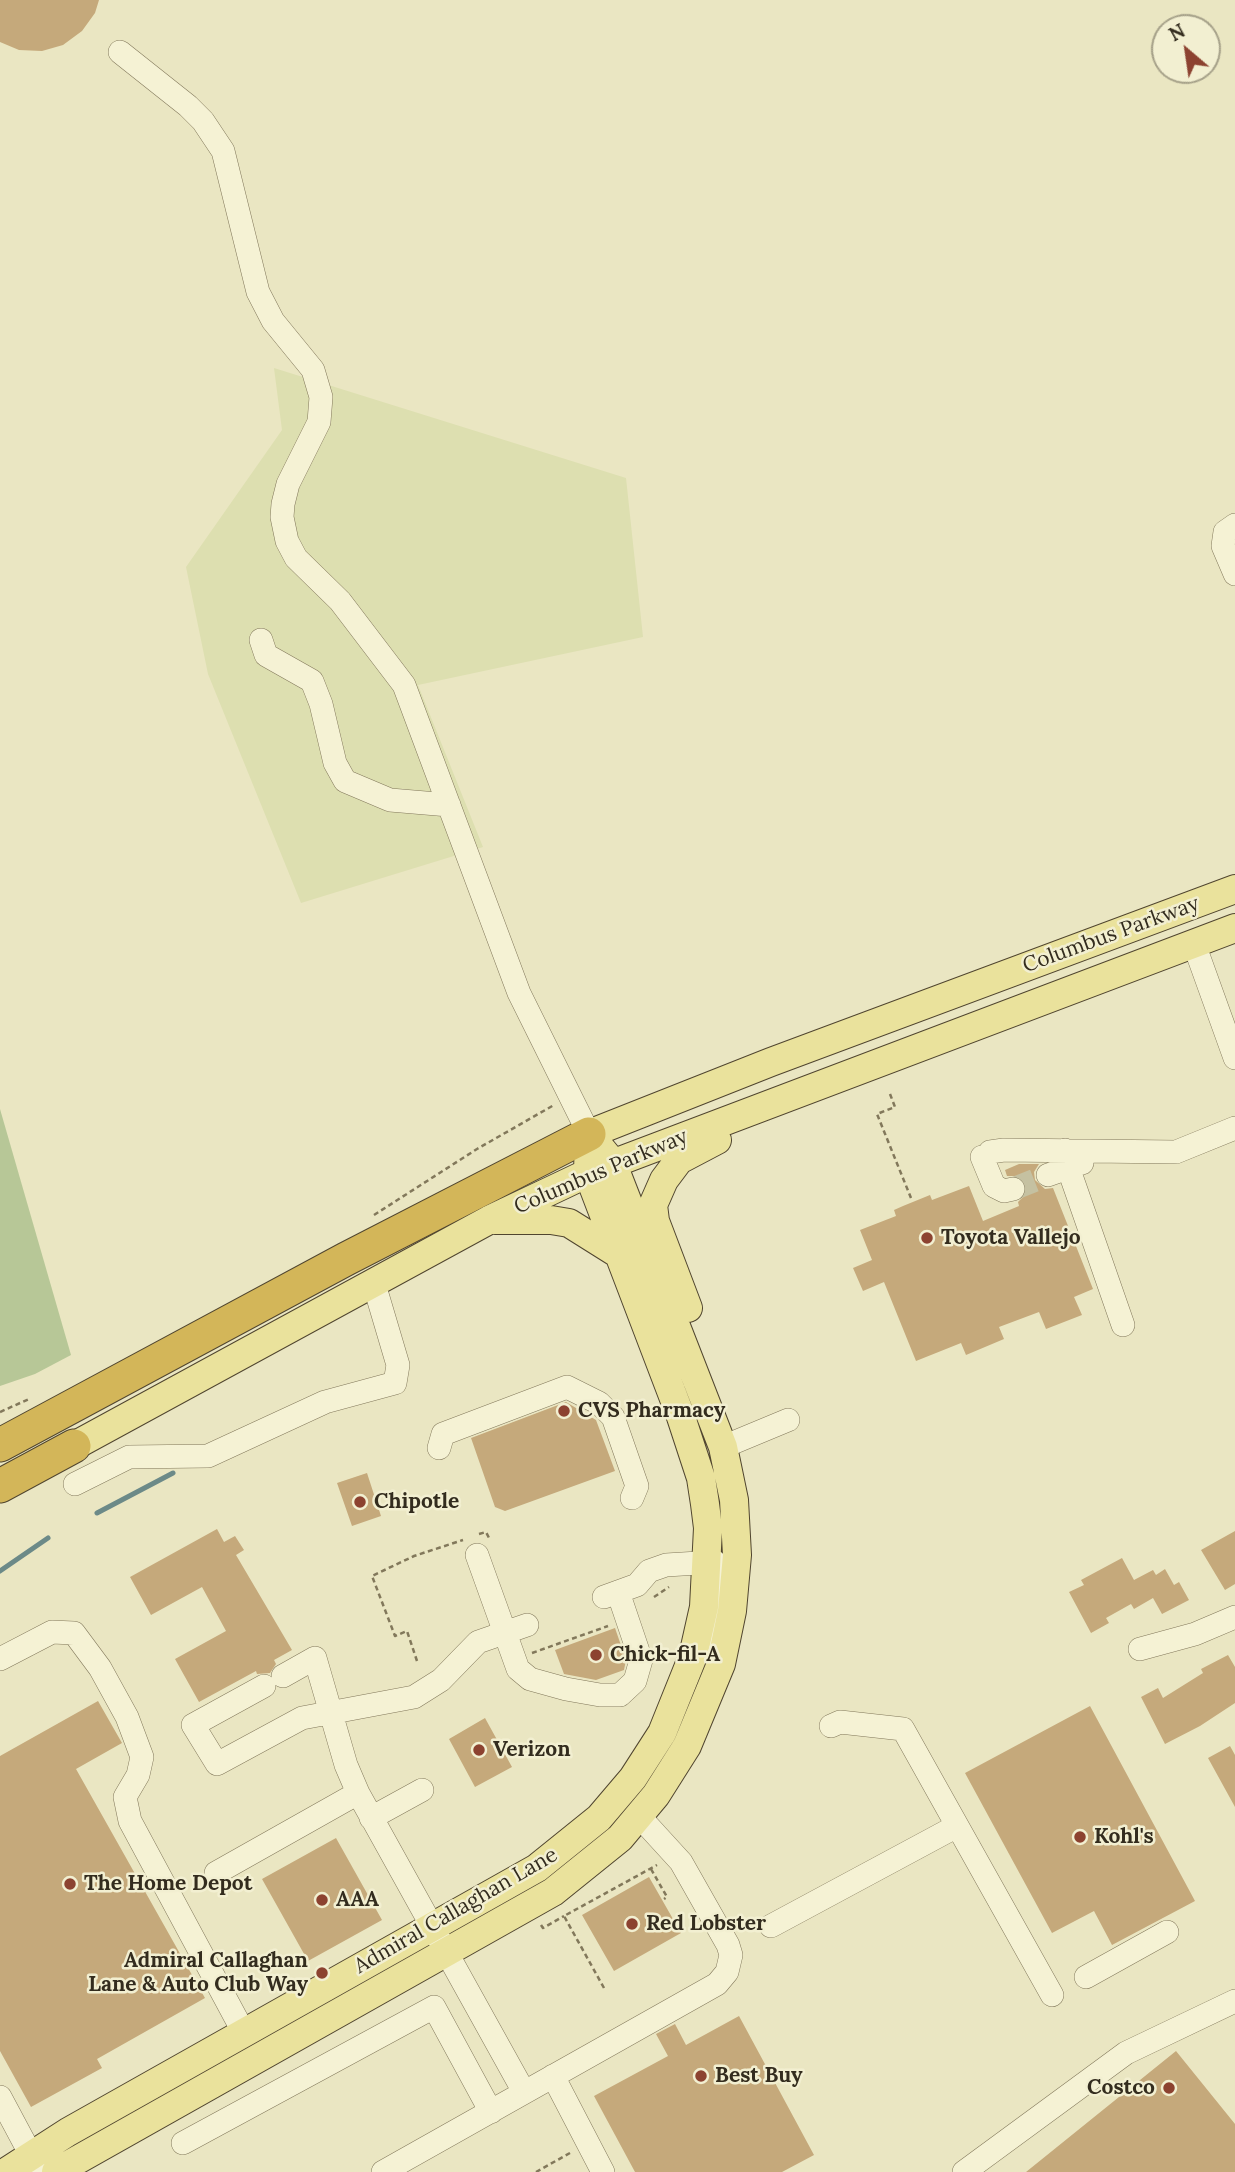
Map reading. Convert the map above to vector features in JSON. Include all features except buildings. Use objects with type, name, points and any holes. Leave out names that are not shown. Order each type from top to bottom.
[{"type":"highway","name":"Columbus Parkway","points":[[0,1445],[370,1246],[589,1134]]},
{"type":"highway","name":"Columbus Parkway","points":[[0,1488],[74,1446]]},
{"type":"main road","name":"Columbus Parkway","points":[[589,1134],[771,1062],[1235,889]]},
{"type":"main road","points":[[1194,944],[1193,935],[1198,926],[1235,909]]},
{"type":"main road","name":"Columbus Parkway","points":[[74,1446],[489,1220],[600,1167],[1235,928]]},
{"type":"main road","points":[[720,1438],[686,1303],[655,1221],[653,1205],[660,1187],[681,1159],[878,1064]]},
{"type":"main road","name":"Admiral Callaghan Lane","points":[[56,2172],[553,1892],[599,1857],[639,1816],[687,1746],[712,1692],[727,1638],[736,1583],[736,1527],[720,1438],[600,1167],[589,1134]]},
{"type":"main road","name":"Admiral Callaghan Lane","points":[[5,2172],[35,2163],[244,2032],[516,1881],[560,1852],[599,1818],[633,1778],[662,1732],[684,1682],[704,1606],[708,1528],[701,1478],[620,1255],[600,1167]]},
{"type":"main road","points":[[489,1220],[551,1220],[569,1223],[620,1255]]},
{"type":"street","points":[[120,52],[188,106],[203,121],[223,151],[258,292],[273,321],[310,364],[321,397],[319,422],[288,484],[282,503],[287,541],[296,558],[340,601],[404,685],[519,993],[589,1134]]},
{"type":"street","points":[[1235,525],[1225,532],[1223,546],[1235,575]]},
{"type":"street","points":[[261,640],[266,655],[312,681],[321,704],[335,763],[345,781],[390,800],[449,805]]},
{"type":"street","points":[[1194,944],[1235,1058]]},
{"type":"street","points":[[1013,1189],[1004,1191],[994,1186],[986,1155],[1060,1164],[1129,1151],[1176,1152],[1235,1128]]},
{"type":"street","points":[[1060,1164],[1123,1325]]},
{"type":"street","points":[[75,1484],[130,1457],[208,1455],[325,1402],[395,1383],[398,1365],[374,1284]]},
{"type":"street","points":[[439,1448],[443,1434],[567,1387],[600,1403],[613,1417],[637,1486],[632,1498]]},
{"type":"street","points":[[720,1438],[788,1420]]},
{"type":"street","points":[[477,1555],[517,1669],[530,1679],[600,1695],[620,1695],[635,1681],[642,1660],[611,1595],[637,1585],[649,1572],[666,1565],[715,1562],[722,1571],[706,1668],[712,1692]]},
{"type":"street","points":[[1140,1649],[1195,1634],[1235,1617]]},
{"type":"street","points":[[523,2092],[358,1793],[331,1712],[315,1658],[193,1725],[217,1764],[302,1718],[331,1712],[414,1697],[441,1680],[478,1642],[527,1625]]},
{"type":"street","points":[[0,1658],[52,1632],[74,1633],[100,1668],[127,1717],[142,1757],[138,1775],[125,1797],[130,1821],[244,2032]]},
{"type":"street","points":[[831,1726],[840,1722],[903,1729],[1052,1995]]},
{"type":"street","points":[[372,1818],[422,1790]]},
{"type":"street","points":[[216,1873],[358,1793]]},
{"type":"street","points":[[383,2172],[717,1984],[727,1972],[731,1955],[681,1862],[639,1816]]},
{"type":"street","points":[[771,1926],[957,1826]]},
{"type":"street","points":[[1086,1977],[1167,1932]]},
{"type":"street","points":[[964,2172],[1126,2053],[1235,2001]]},
{"type":"street","points":[[183,2143],[434,2007],[491,2112]]},
{"type":"street","points":[[553,2076],[603,2172]]},
{"type":"street","points":[[0,2096],[35,2163]]},
{"type":"street","points":[[0,2164],[5,2172]]},
{"type":"path","points":[[890,1094],[895,1107],[877,1114],[911,1198]]},
{"type":"path","points":[[604,1988],[564,1916],[663,1862]]},
{"type":"path","points":[[651,1869],[667,1897],[664,1899]]},
{"type":"green space","points":[[274,368],[626,478],[643,637],[418,685],[483,847],[301,903],[208,674],[186,567],[282,430]]},
{"type":"green space","points":[[0,1109],[71,1355],[35,1374],[0,1386]]},
{"type":"waterway","points":[[97,1513],[173,1473]]},
{"type":"waterway","points":[[0,1571],[48,1538]]},
{"type":"tunnel","points":[[1013,1189],[1048,1175]]},
{"type":"place","name":"Toyota Vallejo","points":[[927,1238]]},
{"type":"place","name":"CVS Pharmacy","points":[[564,1411]]},
{"type":"place","name":"Chipotle","points":[[360,1502]]},
{"type":"place","name":"Chick-fil-A","points":[[596,1655]]},
{"type":"place","name":"Verizon","points":[[479,1750]]},
{"type":"place","name":"Kohl's","points":[[1080,1837]]},
{"type":"place","name":"The Home Depot","points":[[70,1884]]},
{"type":"place","name":"AAA","points":[[322,1900]]},
{"type":"place","name":"Red Lobster","points":[[632,1924]]},
{"type":"place","name":"Admiral Callaghan Lane & Auto Club Way","points":[[322,1973]]},
{"type":"place","name":"Best Buy","points":[[701,2076]]},
{"type":"place","name":"Costco","points":[[1169,2088]]}]
